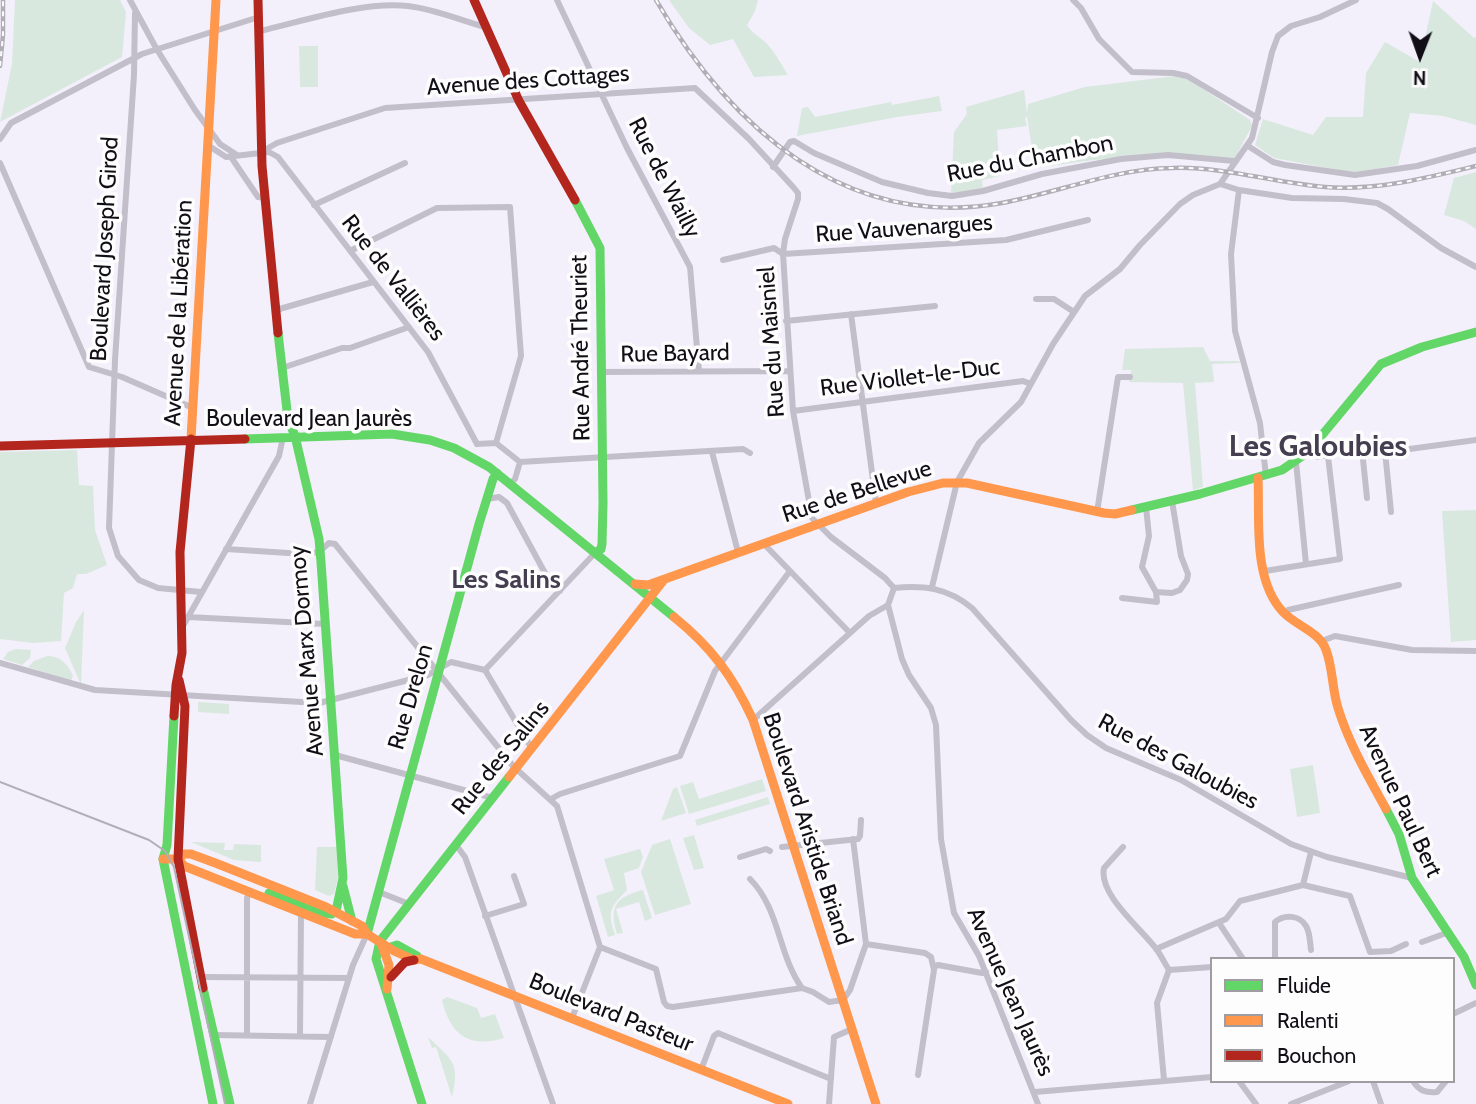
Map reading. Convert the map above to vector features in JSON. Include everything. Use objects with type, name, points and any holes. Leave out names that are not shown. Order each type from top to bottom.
[{"type":"main road","name":"Avenue de la Libération","points":[[170,859],[180,696],[180,590],[216,0]]},
{"type":"main road","name":"Avenue Marx Dormoy","points":[[258,0],[261,152],[276,310],[288,419],[295,436],[318,539],[342,884],[352,921]]},
{"type":"main road","name":"Rue André Theuriet","points":[[474,0],[518,99],[598,244],[603,458],[602,544],[601,549],[595,553]]},
{"type":"main road","points":[[957,482],[1115,514],[1262,477],[1296,462],[1308,452],[1381,364],[1422,347],[1476,332]]},
{"type":"main road","name":"Avenue Marx Dormoy","points":[[283,436],[288,419]]},
{"type":"main road","name":"Boulevard Jean Jaurès","points":[[0,446],[391,430],[433,439],[468,454],[497,473],[650,597]]},
{"type":"main road","name":"Rue Drelon","points":[[367,934],[438,671],[487,499],[497,473]]},
{"type":"main road","points":[[1262,477],[1257,530],[1273,597],[1285,613],[1322,641]]},
{"type":"main road","name":"Rue de Bellevue","points":[[635,584],[648,585],[876,503],[932,485],[957,482]]},
{"type":"main road","points":[[650,597],[664,579]]},
{"type":"main road","name":"Boulevard Aristide Briand","points":[[650,597],[699,637],[722,663],[740,691],[753,720],[876,1104]]},
{"type":"main road","name":"Rue des Salins","points":[[380,941],[650,597]]},
{"type":"main road","name":"Avenue Paul Bert","points":[[1322,641],[1329,656],[1337,705],[1350,742],[1399,834],[1412,878],[1464,957],[1476,985]]},
{"type":"main road","name":"Avenue de la Libération","points":[[170,859],[167,845],[180,696]]},
{"type":"main road","name":"Boulevard Pasteur","points":[[170,859],[191,854],[336,911],[362,926],[367,934]]},
{"type":"main road","points":[[170,859],[230,1104]]},
{"type":"main road","points":[[170,859],[213,1104]]},
{"type":"main road","name":"Boulevard Pasteur","points":[[170,859],[355,934],[367,934],[391,947],[397,945],[417,960],[514,995],[788,1104]]},
{"type":"main road","name":"Avenue Marx Dormoy","points":[[336,911],[342,884]]},
{"type":"main road","name":"Boulevard Pasteur","points":[[250,891],[268,892],[323,913],[332,914],[336,911]]},
{"type":"main road","points":[[380,941],[389,958],[391,976],[387,989]]},
{"type":"main road","points":[[380,941],[376,959],[422,1104]]},
{"type":"main road","points":[[391,976],[405,962],[417,960]]},
{"type":"street","points":[[130,0],[135,13],[195,110],[220,144],[234,156],[258,197],[265,198]]},
{"type":"street","name":"Rue de Wailly","points":[[557,0],[627,148],[686,258],[691,273],[699,371]]},
{"type":"street","points":[[1073,0],[1081,8],[1099,39],[1132,72],[1187,76],[1258,118]]},
{"type":"street","points":[[1356,0],[1320,17],[1292,26],[1278,37],[1272,52],[1258,118],[1248,146],[1234,161],[1220,184],[1239,190],[1292,198],[1377,203],[1441,248],[1476,267]]},
{"type":"street","points":[[260,31],[359,9],[406,6],[485,27]]},
{"type":"street","name":"Boulevard Joseph Girod","points":[[135,13],[109,528],[113,546],[123,563],[149,587],[201,592]]},
{"type":"street","points":[[0,139],[11,123],[134,57],[259,17]]},
{"type":"street","name":"Avenue des Cottages","points":[[234,156],[261,152],[277,142],[384,108],[695,88],[749,139],[773,167]]},
{"type":"street","points":[[195,110],[211,102]]},
{"type":"street","name":"Rue du Chambon","points":[[773,167],[790,142],[794,141],[814,153],[882,182],[928,193],[952,195],[984,191],[1042,174],[1130,158],[1168,155],[1234,161]]},
{"type":"street","points":[[209,146],[222,155],[234,156]]},
{"type":"street","points":[[1248,146],[1273,162],[1355,176],[1417,166],[1476,150]]},
{"type":"street","name":"Rue de Vallières","points":[[261,152],[269,152],[278,158],[435,362],[477,444]]},
{"type":"street","points":[[0,163],[89,367],[193,408]]},
{"type":"street","points":[[314,205],[405,163]]},
{"type":"street","name":"Rue du Maisniel","points":[[773,167],[798,193],[783,254],[786,321],[793,411],[812,518],[818,523]]},
{"type":"street","name":"Rue de Bellevue","points":[[957,482],[979,443],[1014,411],[1085,296],[1120,269],[1180,204],[1193,195],[1220,184]]},
{"type":"street","points":[[1239,190],[1230,262],[1235,331],[1260,423],[1262,477]]},
{"type":"street","points":[[349,251],[437,208],[510,207],[521,356],[496,443]]},
{"type":"street","name":"Rue Vauvenargues","points":[[723,260],[774,248],[783,254],[1006,240],[1088,220]]},
{"type":"street","points":[[276,310],[373,282]]},
{"type":"street","points":[[1036,299],[1054,299],[1074,312]]},
{"type":"street","points":[[786,321],[935,306]]},
{"type":"street","points":[[851,314],[876,503]]},
{"type":"street","points":[[282,368],[409,327]]},
{"type":"street","name":"Rue Bayard","points":[[602,372],[790,371]]},
{"type":"street","points":[[1097,512],[1118,377],[1130,377]]},
{"type":"street","name":"Rue Viollet-le-Duc","points":[[793,411],[1023,381],[1031,384]]},
{"type":"street","name":"Avenue de la Libération","points":[[182,627],[279,456],[283,436]]},
{"type":"street","points":[[1308,452],[1318,457],[1362,450],[1385,451],[1476,440]]},
{"type":"street","points":[[468,454],[472,446],[477,444],[496,443],[520,462],[743,449],[750,453]]},
{"type":"street","points":[[1362,450],[1367,498]]},
{"type":"street","points":[[1385,451],[1391,512]]},
{"type":"street","points":[[712,452],[738,552]]},
{"type":"street","points":[[1265,571],[1340,559],[1328,456]]},
{"type":"street","points":[[510,484],[520,462]]},
{"type":"street","points":[[1296,462],[1306,564]]},
{"type":"street","points":[[932,587],[957,482]]},
{"type":"street","points":[[487,499],[499,498],[507,503],[552,586],[560,591]]},
{"type":"street","points":[[1156,592],[1172,593],[1180,590],[1187,580],[1188,573],[1181,556],[1172,501]]},
{"type":"street","points":[[1122,597],[1157,603],[1156,592],[1142,566],[1149,536],[1146,507]]},
{"type":"street","points":[[753,720],[872,614],[888,605],[894,588],[886,578],[831,537],[818,523]]},
{"type":"street","points":[[318,539],[335,544],[340,549],[516,769],[557,806],[600,947],[572,1018]]},
{"type":"street","points":[[763,542],[850,634]]},
{"type":"street","points":[[226,550],[304,554],[319,552],[329,543]]},
{"type":"street","points":[[485,670],[595,553]]},
{"type":"street","points":[[551,799],[680,756],[712,676],[790,570]]},
{"type":"street","points":[[1285,613],[1288,610],[1399,585]]},
{"type":"street","name":"Rue des Galoubies","points":[[894,588],[932,587],[960,598],[972,608],[1071,720],[1094,740],[1181,780],[1291,845],[1412,878]]},
{"type":"street","points":[[195,604],[205,616]]},
{"type":"street","name":"Avenue Jean Jaurès","points":[[888,605],[905,667],[931,708],[936,725],[941,839],[954,913],[986,972],[1038,1104]]},
{"type":"street","points":[[188,617],[326,624]]},
{"type":"street","points":[[1322,641],[1335,636],[1412,650],[1476,652]]},
{"type":"street","points":[[0,663],[95,690],[307,703],[438,671],[451,662],[485,670],[532,750]]},
{"type":"street","points":[[335,755],[493,798]]},
{"type":"street","points":[[782,847],[853,839],[860,836],[861,820]]},
{"type":"street","points":[[600,947],[656,969],[667,1006],[802,988],[829,1002],[843,1000],[850,990],[866,944],[853,839]]},
{"type":"street","points":[[456,845],[465,858],[553,1104]]},
{"type":"street","points":[[1123,847],[1104,868],[1104,880],[1130,922],[1156,949],[1168,970],[1157,1003],[1164,1080]]},
{"type":"street","points":[[740,857],[766,849],[770,851]]},
{"type":"street","points":[[1303,885],[1311,852]]},
{"type":"street","points":[[485,916],[524,904],[514,876]]},
{"type":"street","points":[[750,879],[770,908],[793,976],[802,988]]},
{"type":"street","points":[[1156,949],[1219,923],[1226,919],[1240,901],[1303,885],[1350,896],[1370,953],[1391,951],[1406,944]]},
{"type":"street","points":[[247,1035],[247,898],[250,891]]},
{"type":"street","points":[[379,892],[409,904]]},
{"type":"street","points":[[300,1036],[301,912]]},
{"type":"street","points":[[1275,957],[1275,922],[1280,918],[1299,919],[1307,927],[1311,950]]},
{"type":"street","points":[[1219,923],[1242,957]]},
{"type":"street","points":[[1422,942],[1448,932]]},
{"type":"street","points":[[310,1104],[349,978],[367,934]]},
{"type":"street","points":[[866,944],[925,953],[931,957],[934,967],[918,1075]]},
{"type":"street","points":[[934,967],[938,965],[986,972]]},
{"type":"street","points":[[1168,970],[1210,967]]},
{"type":"street","points":[[200,978],[349,978]]},
{"type":"street","points":[[1455,1013],[1476,1003]]},
{"type":"street","points":[[830,1104],[834,1037],[852,1029]]},
{"type":"street","points":[[701,1070],[714,1035],[718,1033],[831,1079]]},
{"type":"street","points":[[214,1035],[331,1037]]},
{"type":"street","points":[[1035,1092],[1210,1077]]},
{"type":"street","points":[[1241,1083],[1256,1104]]},
{"type":"street","points":[[1291,1104],[1344,1083]]},
{"type":"street","points":[[1374,1083],[1381,1104]]},
{"type":"street","points":[[1415,1083],[1423,1091],[1430,1093],[1437,1092],[1444,1083]]},
{"type":"shaded area","points":[[15,0],[120,0],[126,12],[122,57],[0,122],[12,64]]},
{"type":"shaded area","points":[[669,0],[758,0],[747,25],[771,49],[788,75],[754,77],[733,39],[710,45],[689,28]]},
{"type":"shaded area","points":[[1433,1],[1476,37],[1476,125],[1443,116],[1410,113],[1398,165],[1354,173],[1274,158],[1255,145],[1263,119],[1313,135],[1326,117],[1363,117],[1366,73],[1385,42],[1420,62]]},
{"type":"shaded area","points":[[299,46],[318,46],[318,87],[300,87]]},
{"type":"shaded area","points":[[1175,76],[1188,79],[1250,120],[1252,126],[1235,158],[1158,155],[1108,158],[1035,168],[1027,116],[1027,126],[997,130],[1000,176],[982,180],[983,189],[951,193],[954,132],[967,114],[966,107],[1024,90],[1027,113],[1028,104],[1085,87]]},
{"type":"shaded area","points":[[939,96],[942,111],[797,136],[802,108],[808,107],[815,117]]},
{"type":"shaded area","points":[[1476,172],[1476,229],[1464,221],[1444,215],[1454,178]]},
{"type":"shaded area","points":[[1203,347],[1210,361],[1240,363],[1212,364],[1214,382],[1195,383],[1203,487],[1193,490],[1183,383],[1129,382],[1131,370],[1122,370],[1125,349]]},
{"type":"shaded area","points":[[77,450],[79,485],[93,486],[95,530],[107,565],[86,574],[77,574],[73,588],[64,593],[61,641],[33,643],[0,639],[0,452]]},
{"type":"shaded area","points":[[1476,510],[1476,640],[1451,642],[1442,511]]},
{"type":"shaded area","points":[[84,610],[81,685],[65,648]]},
{"type":"shaded area","points":[[16,649],[31,650],[30,658],[22,665],[3,659],[8,652]]},
{"type":"shaded area","points":[[47,656],[56,657],[69,668],[73,676],[71,681],[28,667],[34,661]]},
{"type":"shaded area","points":[[198,702],[229,704],[229,714],[198,712]]},
{"type":"shaded area","points":[[1313,765],[1320,813],[1297,817],[1290,769]]},
{"type":"shaded area","points":[[762,779],[766,791],[689,814],[680,786],[693,782],[699,799]]},
{"type":"shaded area","points":[[677,787],[686,813],[661,821],[673,789]]},
{"type":"shaded area","points":[[768,797],[770,804],[697,826],[695,820]]},
{"type":"shaded area","points":[[694,835],[704,868],[694,870],[683,838]]},
{"type":"shaded area","points":[[670,839],[691,904],[655,915],[641,872],[652,845]]},
{"type":"shaded area","points":[[191,842],[225,843],[224,850],[233,850],[234,844],[261,845],[261,862],[234,860]]},
{"type":"shaded area","points":[[317,847],[337,847],[339,873],[334,894],[329,896],[315,890]]},
{"type":"shaded area","points":[[640,849],[643,857],[639,868],[624,873],[627,890],[612,910],[611,920],[615,935],[608,937],[596,896],[614,890],[604,859]]},
{"type":"shaded area","points":[[643,890],[652,918],[645,921],[639,902],[616,909],[623,933],[617,934],[614,917],[616,904],[626,896]]},
{"type":"shaded area","points":[[447,997],[477,1008],[481,1018],[495,1014],[504,1038],[480,1041],[462,1036],[445,1012],[442,1000]]},
{"type":"shaded area","points":[[428,1037],[452,1062],[455,1076],[452,1097],[436,1047],[432,1048]]},
{"type":"tram line","points":[[0,782],[149,840],[165,851],[174,867],[225,1104]]},
{"type":"railway","points":[[0,66],[3,0]]},
{"type":"railway","points":[[656,0],[719,89],[757,127],[798,160],[843,185],[892,201],[945,208],[1002,203],[1150,169],[1191,168],[1344,188],[1401,182],[1476,166]]},
{"type":"traffic: fast","points":[[575,200],[600,248],[603,503],[602,544],[601,549],[595,553]]},
{"type":"traffic: fast","points":[[1132,510],[1282,470],[1308,452],[1381,364],[1422,347],[1476,332]]},
{"type":"traffic: fast","points":[[278,333],[288,419],[295,436]]},
{"type":"traffic: fast","points":[[245,439],[392,434],[430,440],[454,448],[489,467],[674,617]]},
{"type":"traffic: fast","points":[[295,436],[319,539],[321,562],[343,878],[336,911]]},
{"type":"traffic: fast","points":[[367,934],[479,524],[497,473]]},
{"type":"traffic: fast","points":[[174,716],[167,845],[163,859],[213,1104]]},
{"type":"traffic: fast","points":[[422,1104],[376,959],[380,941],[509,777]]},
{"type":"traffic: fast","points":[[1386,809],[1399,834],[1412,878],[1464,957],[1476,985]]},
{"type":"traffic: fast","points":[[343,886],[352,921]]},
{"type":"traffic: fast","points":[[269,893],[323,913],[332,914],[336,911]]},
{"type":"traffic: fast","points":[[391,947],[397,945],[417,956]]},
{"type":"traffic: fast","points":[[203,988],[230,1104]]},
{"type":"traffic: slow","points":[[191,439],[216,0]]},
{"type":"traffic: slow","points":[[1258,478],[1260,548],[1266,583],[1283,612],[1313,633],[1323,644],[1342,721],[1359,760],[1386,809]]},
{"type":"traffic: slow","points":[[635,584],[648,585],[908,492],[943,483],[967,483],[1104,513],[1115,514],[1132,510]]},
{"type":"traffic: slow","points":[[509,777],[663,581]]},
{"type":"traffic: slow","points":[[674,617],[720,663],[753,720],[876,1104]]},
{"type":"traffic: slow","points":[[163,859],[178,859],[184,854],[191,854],[218,864],[326,907],[362,926],[367,934],[394,951],[414,960],[421,959],[788,1104]]},
{"type":"traffic: slow","points":[[179,860],[184,866],[355,934],[367,934]]},
{"type":"traffic: slow","points":[[381,943],[389,965],[387,989]]},
{"type":"traffic: jam","points":[[258,0],[262,166],[278,333]]},
{"type":"traffic: jam","points":[[474,0],[519,101],[575,200]]},
{"type":"traffic: jam","points":[[174,716],[182,653],[180,552],[191,439]]},
{"type":"traffic: jam","points":[[0,446],[245,439]]},
{"type":"traffic: jam","points":[[179,680],[185,706],[178,859],[203,988]]},
{"type":"traffic: jam","points":[[391,977],[405,962],[414,960]]},
{"type":"district","name":"Les Galoubies","points":[[1318,447]]},
{"type":"district","name":"Les Salins","points":[[506,580]]}]
